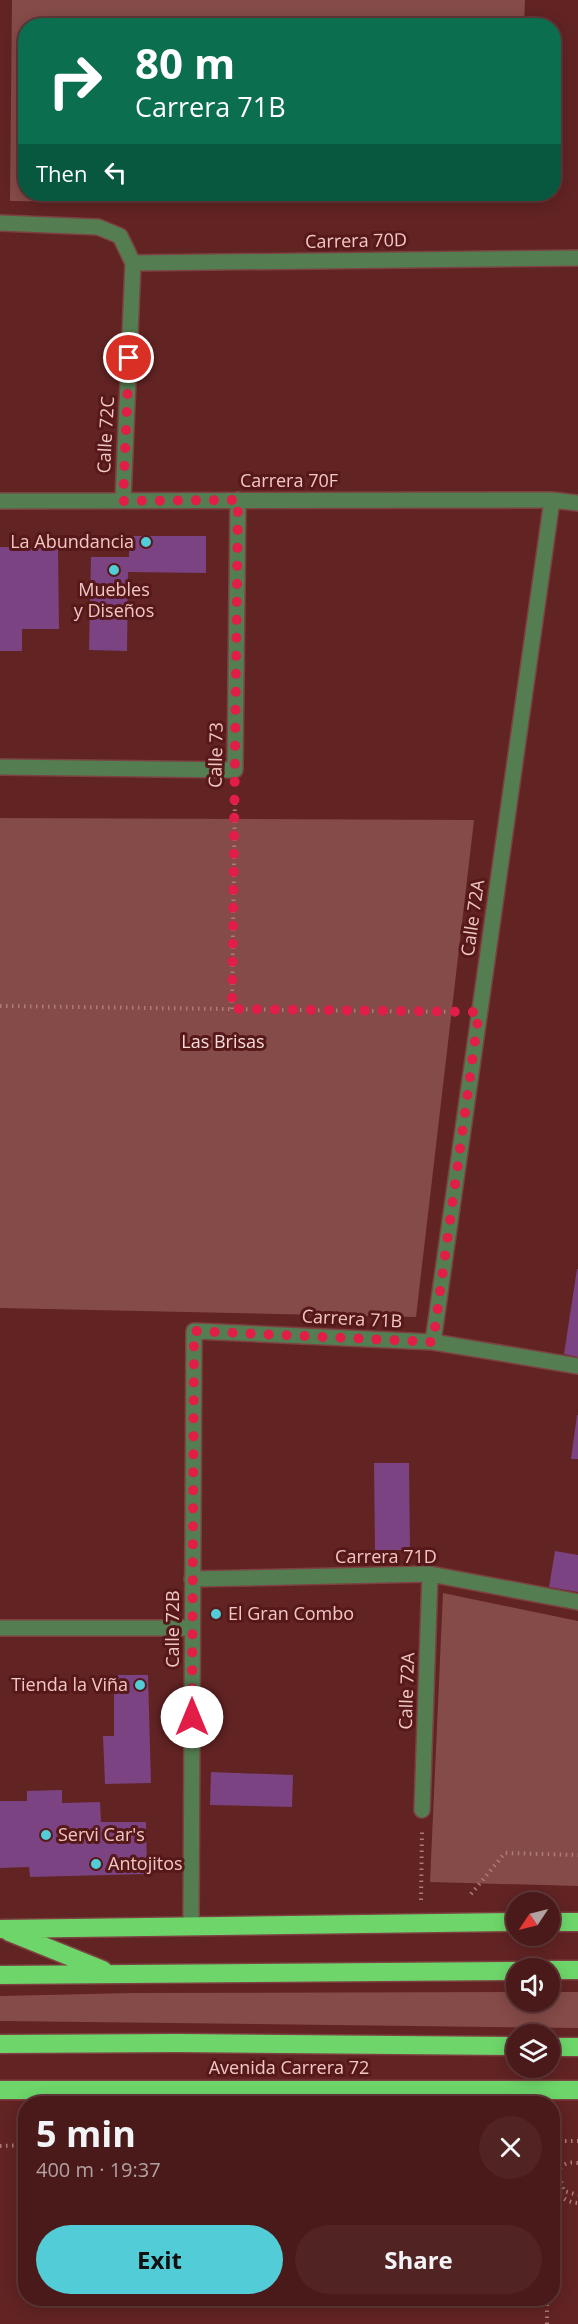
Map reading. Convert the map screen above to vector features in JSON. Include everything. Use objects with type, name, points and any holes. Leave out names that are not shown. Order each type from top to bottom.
[{"type":"highway","points":[[0,1929],[506,1922]]},
{"type":"highway","points":[[560,1922],[578,1922]]},
{"type":"highway","points":[[0,1929],[113,1974]]},
{"type":"highway","points":[[560,1971],[578,1970]]},
{"type":"highway","points":[[0,1975],[506,1971]]},
{"type":"highway","name":"Avenida Carrera 72","points":[[0,2044],[506,2046]]},
{"type":"highway","points":[[560,2047],[578,2047]]},
{"type":"highway","name":"Avenida Carrera 72","points":[[0,2090],[578,2090]]},
{"type":"street","points":[[0,223],[98,227],[120,236],[134,263]]},
{"type":"street","name":"Carrera 70D","points":[[134,263],[578,258]]},
{"type":"street","name":"Calle 72C","points":[[123,501],[134,263]]},
{"type":"street","name":"Calle 73","points":[[235,770],[238,500]]},
{"type":"street","name":"Carrera 70F","points":[[0,501],[552,500],[578,503]]},
{"type":"street","name":"Calle 72A","points":[[433,1342],[552,500]]},
{"type":"street","points":[[0,766],[235,770]]},
{"type":"street","name":"Carrera 71B","points":[[194,1331],[433,1342],[578,1366]]},
{"type":"street","name":"Calle 72B","points":[[191,1926],[194,1331]]},
{"type":"street","name":"Calle 72A","points":[[422,1810],[430,1574]]},
{"type":"street","name":"Carrera 71D","points":[[192,1579],[430,1574],[578,1602]]},
{"type":"street","points":[[0,1628],[192,1628]]},
{"type":"path","name":"Calle 73","points":[[232,1009],[235,770]]},
{"type":"path","points":[[0,1006],[479,1012]]},
{"type":"path","points":[[421,1923],[422,1810]]},
{"type":"path","points":[[471,1894],[505,1853],[578,1855]]},
{"type":"path","points":[[554,2090],[554,2096]]},
{"type":"path","points":[[560,2141],[578,2140]]},
{"type":"path","points":[[0,2146],[18,2145]]},
{"type":"path","points":[[560,2169],[572,2162],[578,2163]]},
{"type":"path","points":[[560,2178],[564,2191],[578,2195]]},
{"type":"path","points":[[560,2195],[564,2199],[578,2203]]},
{"type":"path","points":[[547,2324],[548,2306]]},
{"type":"green space","points":[[12,0],[525,0],[524,18],[18,18],[18,201],[144,201],[144,203],[10,201]]},
{"type":"green space","name":"Las Brisas","points":[[0,818],[474,820],[416,1317],[0,1308]]},
{"type":"green space","points":[[443,1593],[578,1621],[578,1886],[430,1882]]},
{"type":"green space","points":[[506,1992],[506,2012],[560,2012],[560,1992],[578,1992],[578,2028],[560,2028],[560,2024],[506,2024],[506,2027],[0,2021],[0,1996],[133,1993]]},
{"type":"building","points":[[129,536],[206,536],[206,573],[128,572],[127,651],[89,650],[91,557],[129,557]]},
{"type":"building","points":[[0,547],[58,548],[59,629],[22,629],[22,651],[0,651]]},
{"type":"building","points":[[578,1269],[578,1357],[564,1354]]},
{"type":"building","points":[[577,1415],[578,1459],[571,1459]]},
{"type":"building","points":[[374,1463],[409,1463],[410,1550],[375,1550]]},
{"type":"building","points":[[555,1551],[578,1555],[578,1592],[549,1587]]},
{"type":"building","points":[[114,1675],[148,1675],[151,1783],[105,1784],[103,1736],[114,1736]]},
{"type":"building","points":[[211,1772],[293,1775],[292,1807],[210,1805]]},
{"type":"building","points":[[62,1790],[62,1803],[100,1802],[101,1822],[146,1822],[147,1874],[30,1877],[29,1867],[0,1868],[0,1801],[27,1801],[27,1791]]},
{"type":"place","name":"La Abundancia","points":[[146,542]]},
{"type":"place","name":"Muebles y Diseños","points":[[114,570]]},
{"type":"place","name":"El Gran Combo","points":[[216,1614]]},
{"type":"place","name":"Tienda la Viña","points":[[140,1685]]},
{"type":"place","name":"Servi Car's","points":[[46,1835]]},
{"type":"place","name":"Antojitos","points":[[96,1864]]},
{"type":"route","points":[[129,358],[123,501],[238,500],[232,1009],[479,1012],[433,1342],[194,1331],[192,1717]]}]
